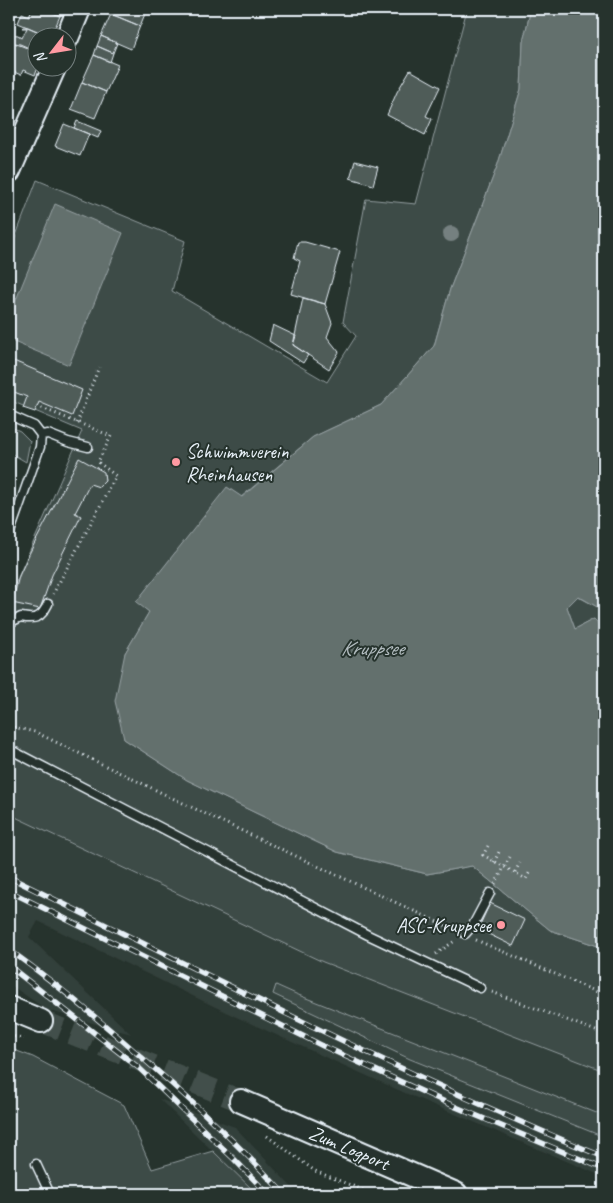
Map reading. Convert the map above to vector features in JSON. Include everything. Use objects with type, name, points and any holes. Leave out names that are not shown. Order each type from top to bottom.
[{"type":"main road","points":[[71,28],[79,9]]},
{"type":"main road","points":[[9,171],[50,78]]},
{"type":"main road","points":[[9,1008],[41,1021]]},
{"type":"main road","name":"Zum Logport","points":[[241,1101],[456,1194]]},
{"type":"lane","points":[[9,415],[34,426],[41,435],[40,447],[9,535]]},
{"type":"lane","points":[[41,435],[48,434],[88,447]]},
{"type":"lane","points":[[9,623],[21,617],[32,619],[42,615],[48,604]]},
{"type":"lane","points":[[9,749],[423,962],[480,988]]},
{"type":"lane","points":[[465,934],[473,925],[490,893]]},
{"type":"lane","points":[[36,1164],[50,1194]]},
{"type":"path","points":[[77,422],[99,367]]},
{"type":"path","points":[[37,406],[110,436],[98,462],[116,476],[48,604]]},
{"type":"path","points":[[9,726],[35,732],[212,817],[465,934],[604,995]]},
{"type":"path","points":[[488,846],[483,856],[526,879],[532,870]]},
{"type":"path","points":[[494,862],[499,852]]},
{"type":"path","points":[[490,893],[510,857]]},
{"type":"path","points":[[515,872],[520,864]]},
{"type":"path","points":[[423,962],[465,934]]},
{"type":"path","points":[[480,988],[604,1034]]},
{"type":"path","points":[[264,1134],[314,1171],[372,1194]]},
{"type":"shaded area","points":[[467,9],[531,9],[523,42],[521,89],[498,164],[450,289],[434,346],[381,405],[313,437],[241,497],[228,488],[137,601],[149,612],[125,653],[124,739],[187,780],[337,852],[427,874],[472,866],[550,930],[604,948],[604,1071],[323,962],[9,814],[9,598],[82,431],[9,400],[9,254],[37,180],[185,241],[172,291],[327,382],[356,336],[343,322],[366,199],[416,204]]},
{"type":"shaded area","points":[[9,426],[20,431],[30,441],[26,462],[9,452]]},
{"type":"shaded area","points":[[604,586],[604,645],[602,645],[601,627],[594,619],[575,629],[567,607],[577,596],[601,609]]},
{"type":"shaded area","points":[[9,814],[323,962],[604,1071],[604,1116],[277,985],[273,993],[410,1059],[604,1137],[604,1177],[405,1093],[234,1016],[38,921],[29,937],[131,1034],[47,1010],[9,984]]},
{"type":"shaded area","points":[[276,985],[604,1116],[604,1137],[410,1059],[273,994]]},
{"type":"shaded area","points":[[9,1048],[33,1057],[124,1105],[152,1169],[213,1151],[257,1194],[9,1194]]},
{"type":"shaded area","points":[[159,1099],[235,1127],[298,1194],[257,1194]]},
{"type":"water","name":"Kruppsee","points":[[531,9],[604,9],[604,586],[601,609],[578,596],[567,607],[575,629],[594,619],[601,627],[602,645],[604,645],[604,948],[550,930],[472,866],[427,874],[337,852],[187,780],[124,739],[115,701],[125,653],[149,612],[136,602],[227,487],[242,497],[313,437],[381,405],[434,346],[450,289],[498,164],[521,89],[523,42]]},
{"type":"water","points":[[55,204],[123,233],[69,365],[9,340],[9,317]]},
{"type":"building","points":[[32,9],[44,9],[60,16],[55,28],[30,28],[18,23],[22,13],[29,16]]},
{"type":"building","points":[[44,9],[63,9],[60,16]]},
{"type":"building","points":[[113,9],[147,9],[140,26],[111,14]]},
{"type":"building","points":[[111,14],[140,26],[131,49],[101,36]]},
{"type":"building","points":[[28,27],[30,28],[28,28],[28,48],[9,42],[9,34],[18,35],[22,38],[27,28],[22,28]]},
{"type":"building","points":[[101,36],[117,43],[113,53],[97,46]]},
{"type":"building","points":[[14,43],[28,48],[28,72],[23,70],[21,75],[9,70],[10,54]]},
{"type":"building","points":[[97,46],[113,53],[110,62],[94,55]]},
{"type":"building","points":[[94,55],[118,65],[106,92],[82,82]]},
{"type":"building","points":[[410,70],[440,87],[426,116],[432,119],[425,135],[387,115],[397,92]]},
{"type":"building","points":[[82,82],[106,92],[95,118],[71,109]]},
{"type":"building","points":[[9,91],[16,94],[9,114]]},
{"type":"building","points":[[77,121],[101,131],[98,138],[74,128]]},
{"type":"building","points":[[64,124],[89,134],[80,156],[55,146]]},
{"type":"building","points":[[355,161],[378,167],[373,185],[350,178]]},
{"type":"building","points":[[298,242],[305,242],[340,252],[325,304],[291,294],[300,261],[294,258]]},
{"type":"building","points":[[303,298],[325,304],[332,323],[327,337],[339,352],[329,369],[293,345]]},
{"type":"building","points":[[273,325],[296,336],[293,345],[308,355],[303,363],[269,341]]},
{"type":"building","points":[[9,359],[82,390],[72,416],[39,402],[35,412],[23,408],[27,397],[9,390]]},
{"type":"building","points":[[79,458],[104,472],[105,481],[99,487],[90,484],[75,513],[81,516],[52,575],[40,609],[12,603],[19,576],[30,552]]},
{"type":"building","name":"ASC-Kruppsee","points":[[490,903],[525,920],[513,946],[478,929]]},
{"type":"tunnel","points":[[41,1021],[241,1101]]},
{"type":"railway","points":[[9,877],[378,1058],[604,1157]]},
{"type":"railway","points":[[9,891],[323,1046],[456,1107],[604,1169]]},
{"type":"railway","points":[[9,950],[76,1001],[158,1072],[232,1140],[284,1194]]},
{"type":"railway","points":[[9,966],[139,1068],[268,1194]]},
{"type":"place","name":"Schwimmverein Rheinhausen","points":[[176,462]]},
{"type":"place","name":"ASC-Kruppsee","points":[[501,925]]}]
